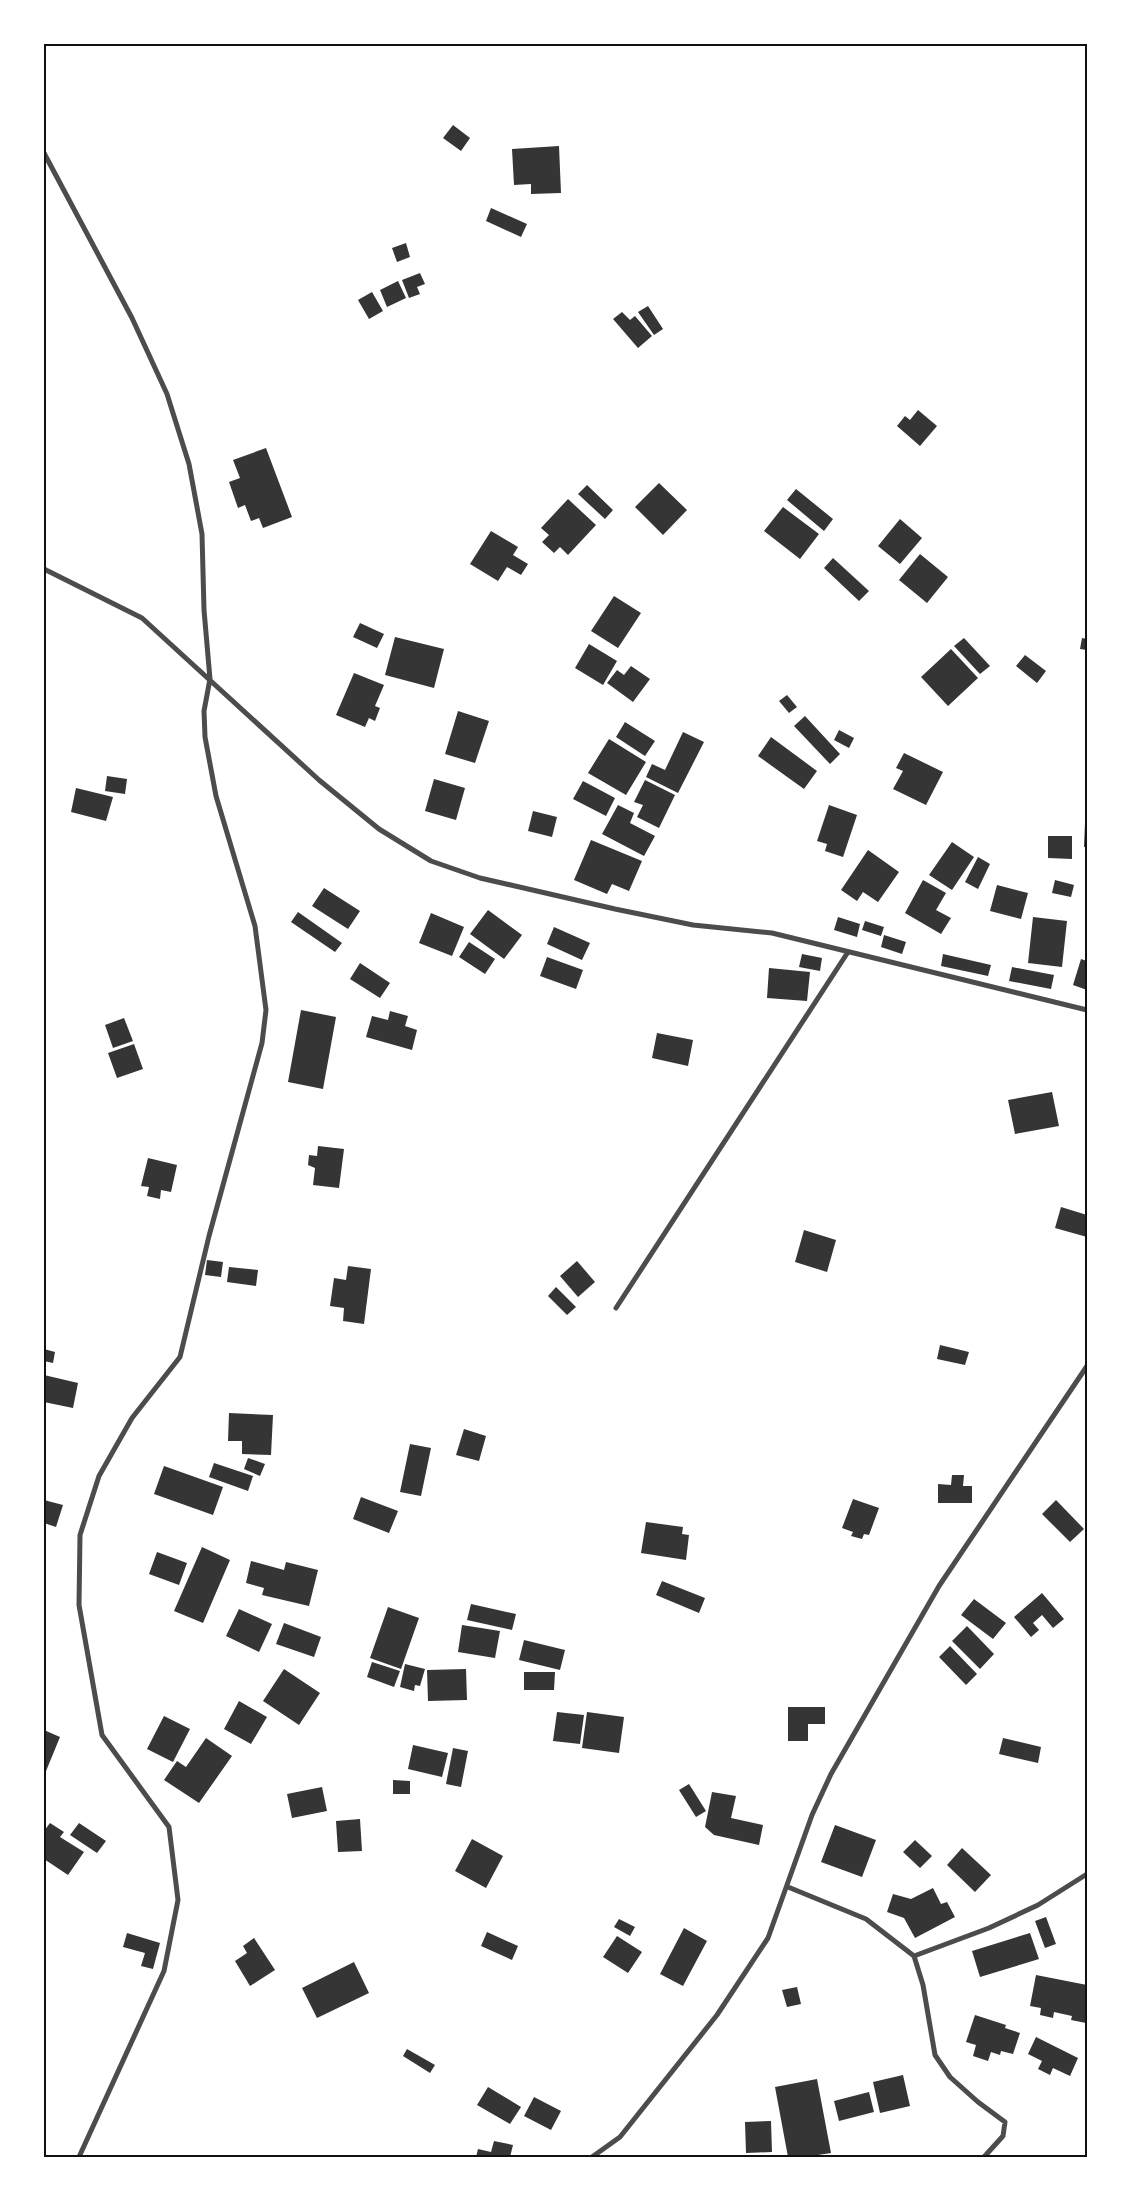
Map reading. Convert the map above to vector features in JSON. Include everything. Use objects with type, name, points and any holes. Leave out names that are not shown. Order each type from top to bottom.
[{"type":"street","points":[[44,153],[132,318],[167,394],[189,464],[202,534],[204,610],[210,679],[204,712],[205,737],[216,796],[255,926],[266,1010],[262,1042],[209,1236],[180,1357],[132,1418],[122,1434],[99,1476],[80,1535],[79,1605],[102,1735],[169,1827],[178,1900],[164,1971],[79,2157]]},
{"type":"street","points":[[44,569],[142,618],[319,780],[379,829],[432,861],[480,878],[615,909],[693,925],[772,934],[1087,1010]]},
{"type":"street","points":[[616,1308],[848,952]]},
{"type":"street","points":[[592,2157],[620,2137],[717,2015],[768,1938],[788,1887],[812,1815],[831,1774],[890,1668],[939,1586],[1087,1366]]},
{"type":"street","points":[[914,1956],[989,1928],[1038,1905],[1087,1874]]},
{"type":"street","points":[[788,1887],[866,1919],[914,1956],[923,1985],[935,2055],[950,2077],[978,2102],[1005,2122],[1003,2136],[984,2157]]},
{"type":"building","points":[[453,125],[470,138],[461,151],[443,138]]},
{"type":"building","points":[[559,146],[561,193],[531,194],[531,184],[514,185],[512,149]]},
{"type":"building","points":[[491,208],[527,224],[521,237],[486,221]]},
{"type":"building","points":[[406,243],[410,257],[397,262],[392,248]]},
{"type":"building","points":[[420,273],[425,284],[417,287],[420,294],[409,298],[402,280]]},
{"type":"building","points":[[398,281],[406,298],[387,307],[380,290]]},
{"type":"building","points":[[372,292],[383,311],[369,319],[358,300]]},
{"type":"building","points":[[648,306],[663,329],[654,335],[638,312]]},
{"type":"building","points":[[622,312],[630,320],[635,316],[652,336],[638,348],[613,319]]},
{"type":"building","points":[[918,410],[937,426],[920,446],[897,426],[905,416],[910,420]]},
{"type":"building","points":[[266,448],[292,517],[263,528],[259,518],[251,521],[245,505],[238,508],[229,482],[240,478],[233,460]]},
{"type":"building","points":[[659,483],[687,510],[663,535],[635,507]]},
{"type":"building","points":[[587,485],[613,510],[605,519],[578,494]]},
{"type":"building","points":[[796,489],[833,519],[824,531],[787,500]]},
{"type":"building","points":[[568,499],[596,525],[568,555],[560,547],[554,553],[542,542],[549,535],[541,528]]},
{"type":"building","points":[[783,507],[819,534],[800,559],[764,531]]},
{"type":"building","points":[[900,519],[922,538],[900,564],[878,546]]},
{"type":"building","points":[[491,531],[518,547],[513,555],[528,564],[521,575],[507,567],[498,581],[470,564]]},
{"type":"building","points":[[920,554],[948,577],[927,603],[899,580]]},
{"type":"building","points":[[833,558],[869,591],[859,601],[824,568]]},
{"type":"building","points":[[614,596],[641,613],[618,648],[591,631]]},
{"type":"building","points":[[360,623],[384,634],[377,648],[353,637]]},
{"type":"building","points":[[395,637],[444,649],[434,688],[385,675]]},
{"type":"building","points":[[964,638],[990,666],[980,674],[954,646]]},
{"type":"building","points":[[1082,638],[1087,639],[1087,650],[1080,649]]},
{"type":"building","points":[[589,644],[617,661],[603,685],[575,668]]},
{"type":"building","points":[[951,649],[978,678],[948,706],[921,677]]},
{"type":"building","points":[[1025,655],[1046,671],[1037,683],[1016,666]]},
{"type":"building","points":[[631,666],[650,679],[633,702],[607,683],[617,670],[624,675]]},
{"type":"building","points":[[354,673],[384,685],[375,706],[380,708],[375,721],[369,718],[365,727],[336,715]]},
{"type":"building","points":[[787,695],[797,707],[789,713],[779,701]]},
{"type":"building","points":[[458,711],[489,721],[475,763],[445,754]]},
{"type":"building","points":[[805,716],[840,754],[830,764],[794,726]]},
{"type":"building","points":[[625,722],[655,741],[645,756],[616,737]]},
{"type":"building","points":[[839,730],[854,738],[849,748],[834,740]]},
{"type":"building","points":[[683,732],[704,742],[678,793],[646,777],[652,764],[665,770]]},
{"type":"building","points":[[771,737],[817,771],[804,789],[758,756]]},
{"type":"building","points":[[609,739],[646,762],[626,795],[588,773]]},
{"type":"building","points":[[904,753],[943,772],[926,805],[893,789],[903,771],[896,768]]},
{"type":"building","points":[[107,776],[127,779],[125,794],[105,791]]},
{"type":"building","points":[[434,779],[465,788],[456,820],[425,811]]},
{"type":"building","points":[[645,780],[675,795],[659,828],[637,817],[643,805],[634,802]]},
{"type":"building","points":[[583,781],[615,798],[606,816],[573,799]]},
{"type":"building","points":[[76,788],[113,797],[106,821],[71,812]]},
{"type":"building","points":[[618,805],[634,813],[630,823],[655,836],[644,856],[602,834]]},
{"type":"building","points":[[829,805],[857,815],[843,857],[825,851],[827,844],[817,841]]},
{"type":"building","points":[[533,811],[557,817],[552,837],[528,831]]},
{"type":"building","points":[[1085,823],[1087,823],[1087,847],[1084,847]]},
{"type":"building","points":[[1048,836],[1072,836],[1072,859],[1048,858]]},
{"type":"building","points":[[591,840],[642,861],[629,891],[612,884],[607,894],[574,880]]},
{"type":"building","points":[[952,842],[974,857],[952,890],[929,875]]},
{"type":"building","points":[[868,850],[899,872],[878,902],[863,892],[857,901],[841,890]]},
{"type":"building","points":[[978,857],[990,864],[978,889],[965,882]]},
{"type":"building","points":[[923,880],[946,893],[936,910],[951,918],[941,934],[905,913]]},
{"type":"building","points":[[1055,880],[1074,885],[1071,897],[1052,893]]},
{"type":"building","points":[[997,885],[1028,893],[1021,919],[990,911]]},
{"type":"building","points":[[324,888],[360,911],[348,929],[312,906]]},
{"type":"building","points":[[488,910],[522,935],[504,959],[470,934]]},
{"type":"building","points":[[298,912],[342,943],[335,952],[291,922]]},
{"type":"building","points":[[431,913],[464,927],[452,956],[419,943]]},
{"type":"building","points":[[838,917],[860,924],[857,937],[834,930]]},
{"type":"building","points":[[1033,917],[1067,921],[1062,967],[1028,963]]},
{"type":"building","points":[[865,921],[884,927],[881,936],[862,930]]},
{"type":"building","points":[[554,927],[590,943],[582,960],[547,944]]},
{"type":"building","points":[[884,935],[906,942],[902,954],[881,947]]},
{"type":"building","points":[[469,942],[495,959],[485,974],[459,957]]},
{"type":"building","points":[[802,954],[822,958],[820,971],[799,967]]},
{"type":"building","points":[[943,954],[991,965],[988,976],[941,966]]},
{"type":"building","points":[[547,957],[583,970],[576,989],[540,976]]},
{"type":"building","points":[[1081,959],[1087,961],[1087,990],[1073,985]]},
{"type":"building","points":[[360,963],[390,983],[380,998],[350,979]]},
{"type":"building","points":[[1012,967],[1054,975],[1051,989],[1009,981]]},
{"type":"building","points":[[769,968],[810,972],[807,1001],[767,998]]},
{"type":"building","points":[[301,1010],[336,1017],[323,1089],[288,1082]]},
{"type":"building","points":[[390,1011],[408,1016],[405,1026],[417,1030],[412,1050],[366,1037],[372,1016],[388,1020]]},
{"type":"building","points":[[124,1018],[133,1041],[113,1048],[105,1025]]},
{"type":"building","points":[[657,1033],[693,1040],[688,1066],[652,1058]]},
{"type":"building","points":[[134,1044],[143,1069],[117,1078],[108,1053]]},
{"type":"building","points":[[1052,1092],[1059,1126],[1015,1134],[1008,1100]]},
{"type":"building","points":[[318,1146],[344,1149],[339,1188],[313,1185],[315,1168],[308,1165],[309,1155],[317,1156]]},
{"type":"building","points":[[148,1158],[177,1165],[171,1192],[161,1190],[160,1199],[147,1196],[149,1187],[141,1186]]},
{"type":"building","points":[[1061,1207],[1087,1215],[1087,1237],[1055,1228]]},
{"type":"building","points":[[804,1230],[836,1240],[827,1272],[795,1262]]},
{"type":"building","points":[[207,1260],[223,1262],[221,1277],[205,1275]]},
{"type":"building","points":[[577,1261],[595,1282],[578,1297],[560,1276]]},
{"type":"building","points":[[348,1266],[371,1269],[364,1324],[343,1321],[344,1308],[330,1306],[334,1278],[346,1280]]},
{"type":"building","points":[[229,1267],[258,1270],[256,1286],[227,1282]]},
{"type":"building","points":[[556,1287],[576,1307],[567,1315],[548,1296]]},
{"type":"building","points":[[940,1345],[969,1352],[965,1365],[937,1359]]},
{"type":"building","points":[[44,1349],[55,1352],[53,1363],[44,1361]]},
{"type":"building","points":[[44,1375],[78,1383],[73,1408],[44,1402]]},
{"type":"building","points":[[229,1413],[273,1415],[271,1455],[242,1454],[242,1441],[228,1441]]},
{"type":"building","points":[[464,1429],[486,1436],[479,1461],[456,1455]]},
{"type":"building","points":[[410,1444],[431,1448],[421,1496],[400,1492]]},
{"type":"building","points":[[248,1458],[265,1464],[260,1476],[244,1469]]},
{"type":"building","points":[[214,1463],[253,1476],[248,1491],[209,1477]]},
{"type":"building","points":[[164,1466],[223,1487],[213,1515],[154,1494]]},
{"type":"building","points":[[952,1475],[964,1475],[963,1486],[972,1486],[972,1503],[938,1503],[938,1484],[951,1485]]},
{"type":"building","points":[[361,1497],[398,1511],[389,1533],[353,1519]]},
{"type":"building","points":[[853,1499],[879,1508],[869,1535],[864,1534],[862,1539],[851,1536],[853,1532],[842,1528]]},
{"type":"building","points":[[44,1500],[63,1505],[56,1527],[44,1523]]},
{"type":"building","points":[[1056,1500],[1084,1529],[1070,1542],[1042,1514]]},
{"type":"building","points":[[646,1522],[683,1527],[682,1534],[689,1535],[686,1560],[641,1553]]},
{"type":"building","points":[[202,1547],[230,1560],[203,1623],[174,1611]]},
{"type":"building","points":[[157,1552],[187,1563],[179,1585],[149,1574]]},
{"type":"building","points":[[251,1561],[284,1570],[286,1562],[318,1570],[309,1606],[262,1595],[264,1588],[246,1583]]},
{"type":"building","points":[[662,1581],[705,1598],[699,1613],[656,1595]]},
{"type":"building","points":[[1042,1593],[1064,1619],[1053,1628],[1042,1615],[1033,1623],[1039,1630],[1031,1637],[1014,1617]]},
{"type":"building","points":[[974,1599],[1006,1623],[993,1639],[961,1615]]},
{"type":"building","points":[[471,1604],[516,1614],[512,1630],[467,1620]]},
{"type":"building","points":[[388,1607],[419,1618],[401,1669],[370,1658]]},
{"type":"building","points":[[239,1609],[272,1624],[259,1652],[226,1636]]},
{"type":"building","points":[[284,1623],[321,1637],[314,1657],[276,1644]]},
{"type":"building","points":[[462,1625],[500,1631],[495,1658],[458,1652]]},
{"type":"building","points":[[967,1626],[994,1654],[980,1669],[952,1641]]},
{"type":"building","points":[[524,1640],[565,1650],[560,1670],[519,1660]]},
{"type":"building","points":[[950,1646],[977,1674],[966,1685],[939,1657]]},
{"type":"building","points":[[372,1662],[400,1671],[394,1687],[367,1677]]},
{"type":"building","points":[[405,1664],[425,1669],[420,1686],[415,1685],[414,1691],[400,1687]]},
{"type":"building","points":[[284,1669],[320,1693],[299,1725],[263,1701]]},
{"type":"building","points":[[466,1669],[467,1700],[428,1701],[427,1670]]},
{"type":"building","points":[[524,1672],[555,1672],[554,1690],[524,1690]]},
{"type":"building","points":[[239,1701],[267,1717],[251,1744],[224,1729]]},
{"type":"building","points":[[788,1707],[825,1707],[825,1724],[808,1724],[808,1741],[788,1741]]},
{"type":"building","points":[[557,1712],[584,1715],[580,1744],[553,1741]]},
{"type":"building","points":[[587,1712],[624,1717],[619,1753],[582,1748]]},
{"type":"building","points":[[164,1716],[190,1729],[173,1762],[147,1749]]},
{"type":"building","points":[[44,1730],[60,1737],[44,1776]]},
{"type":"building","points":[[206,1738],[232,1756],[199,1803],[164,1780],[177,1761],[186,1767]]},
{"type":"building","points":[[1003,1738],[1041,1747],[1038,1763],[999,1754]]},
{"type":"building","points":[[413,1745],[448,1753],[442,1777],[408,1769]]},
{"type":"building","points":[[453,1748],[468,1751],[461,1787],[446,1784]]},
{"type":"building","points":[[393,1780],[410,1781],[410,1794],[393,1794]]},
{"type":"building","points":[[689,1784],[706,1811],[696,1817],[679,1790]]},
{"type":"building","points":[[322,1787],[327,1811],[292,1818],[287,1794]]},
{"type":"building","points":[[712,1792],[736,1796],[731,1818],[763,1825],[759,1845],[714,1835],[705,1827]]},
{"type":"building","points":[[360,1819],[362,1851],[338,1852],[336,1821]]},
{"type":"building","points":[[50,1823],[64,1832],[60,1837],[84,1852],[68,1875],[44,1859],[44,1831]]},
{"type":"building","points":[[79,1823],[106,1841],[97,1853],[70,1835]]},
{"type":"building","points":[[835,1825],[876,1840],[862,1877],[821,1862]]},
{"type":"building","points":[[472,1839],[503,1856],[486,1888],[455,1871]]},
{"type":"building","points":[[915,1840],[932,1856],[920,1868],[903,1852]]},
{"type":"building","points":[[962,1848],[991,1875],[975,1892],[947,1865]]},
{"type":"building","points":[[933,1888],[941,1904],[947,1902],[955,1917],[915,1938],[904,1918],[887,1912],[893,1894],[911,1899]]},
{"type":"building","points":[[1046,1917],[1056,1944],[1045,1948],[1035,1921]]},
{"type":"building","points":[[619,1919],[635,1927],[630,1936],[614,1927]]},
{"type":"building","points":[[684,1928],[707,1941],[683,1986],[660,1974]]},
{"type":"building","points":[[487,1932],[518,1946],[512,1960],[481,1946]]},
{"type":"building","points":[[127,1933],[160,1943],[153,1969],[141,1966],[145,1953],[123,1947]]},
{"type":"building","points":[[1030,1933],[1039,1959],[980,1977],[972,1951]]},
{"type":"building","points":[[617,1936],[642,1952],[628,1973],[603,1957]]},
{"type":"building","points":[[254,1938],[275,1970],[250,1986],[235,1961],[247,1953],[243,1946]]},
{"type":"building","points":[[354,1962],[369,1993],[317,2018],[302,1988]]},
{"type":"building","points":[[1036,1975],[1087,1985],[1086,2023],[1071,2020],[1072,2016],[1054,2012],[1053,2018],[1040,2015],[1041,2008],[1030,2006]]},
{"type":"building","points":[[797,1987],[801,2004],[787,2007],[782,1990]]},
{"type":"building","points":[[975,2015],[1006,2025],[1005,2028],[1020,2033],[1013,2054],[1001,2051],[1000,2055],[991,2052],[988,2061],[973,2056],[976,2045],[966,2042]]},
{"type":"building","points":[[1036,2037],[1078,2058],[1070,2076],[1053,2068],[1050,2075],[1038,2069],[1042,2061],[1028,2054]]},
{"type":"building","points":[[407,2049],[435,2065],[430,2073],[403,2056]]},
{"type":"building","points":[[903,2075],[910,2106],[880,2113],[873,2082]]},
{"type":"building","points":[[817,2079],[831,2153],[805,2157],[788,2157],[775,2087]]},
{"type":"building","points":[[488,2087],[521,2107],[510,2124],[477,2105]]},
{"type":"building","points":[[869,2092],[874,2112],[839,2121],[834,2101]]},
{"type":"building","points":[[534,2097],[561,2111],[551,2130],[524,2116]]},
{"type":"building","points":[[771,2121],[772,2152],[746,2153],[745,2122]]},
{"type":"building","points":[[494,2141],[513,2145],[510,2157],[476,2157],[478,2149],[491,2152]]}]
